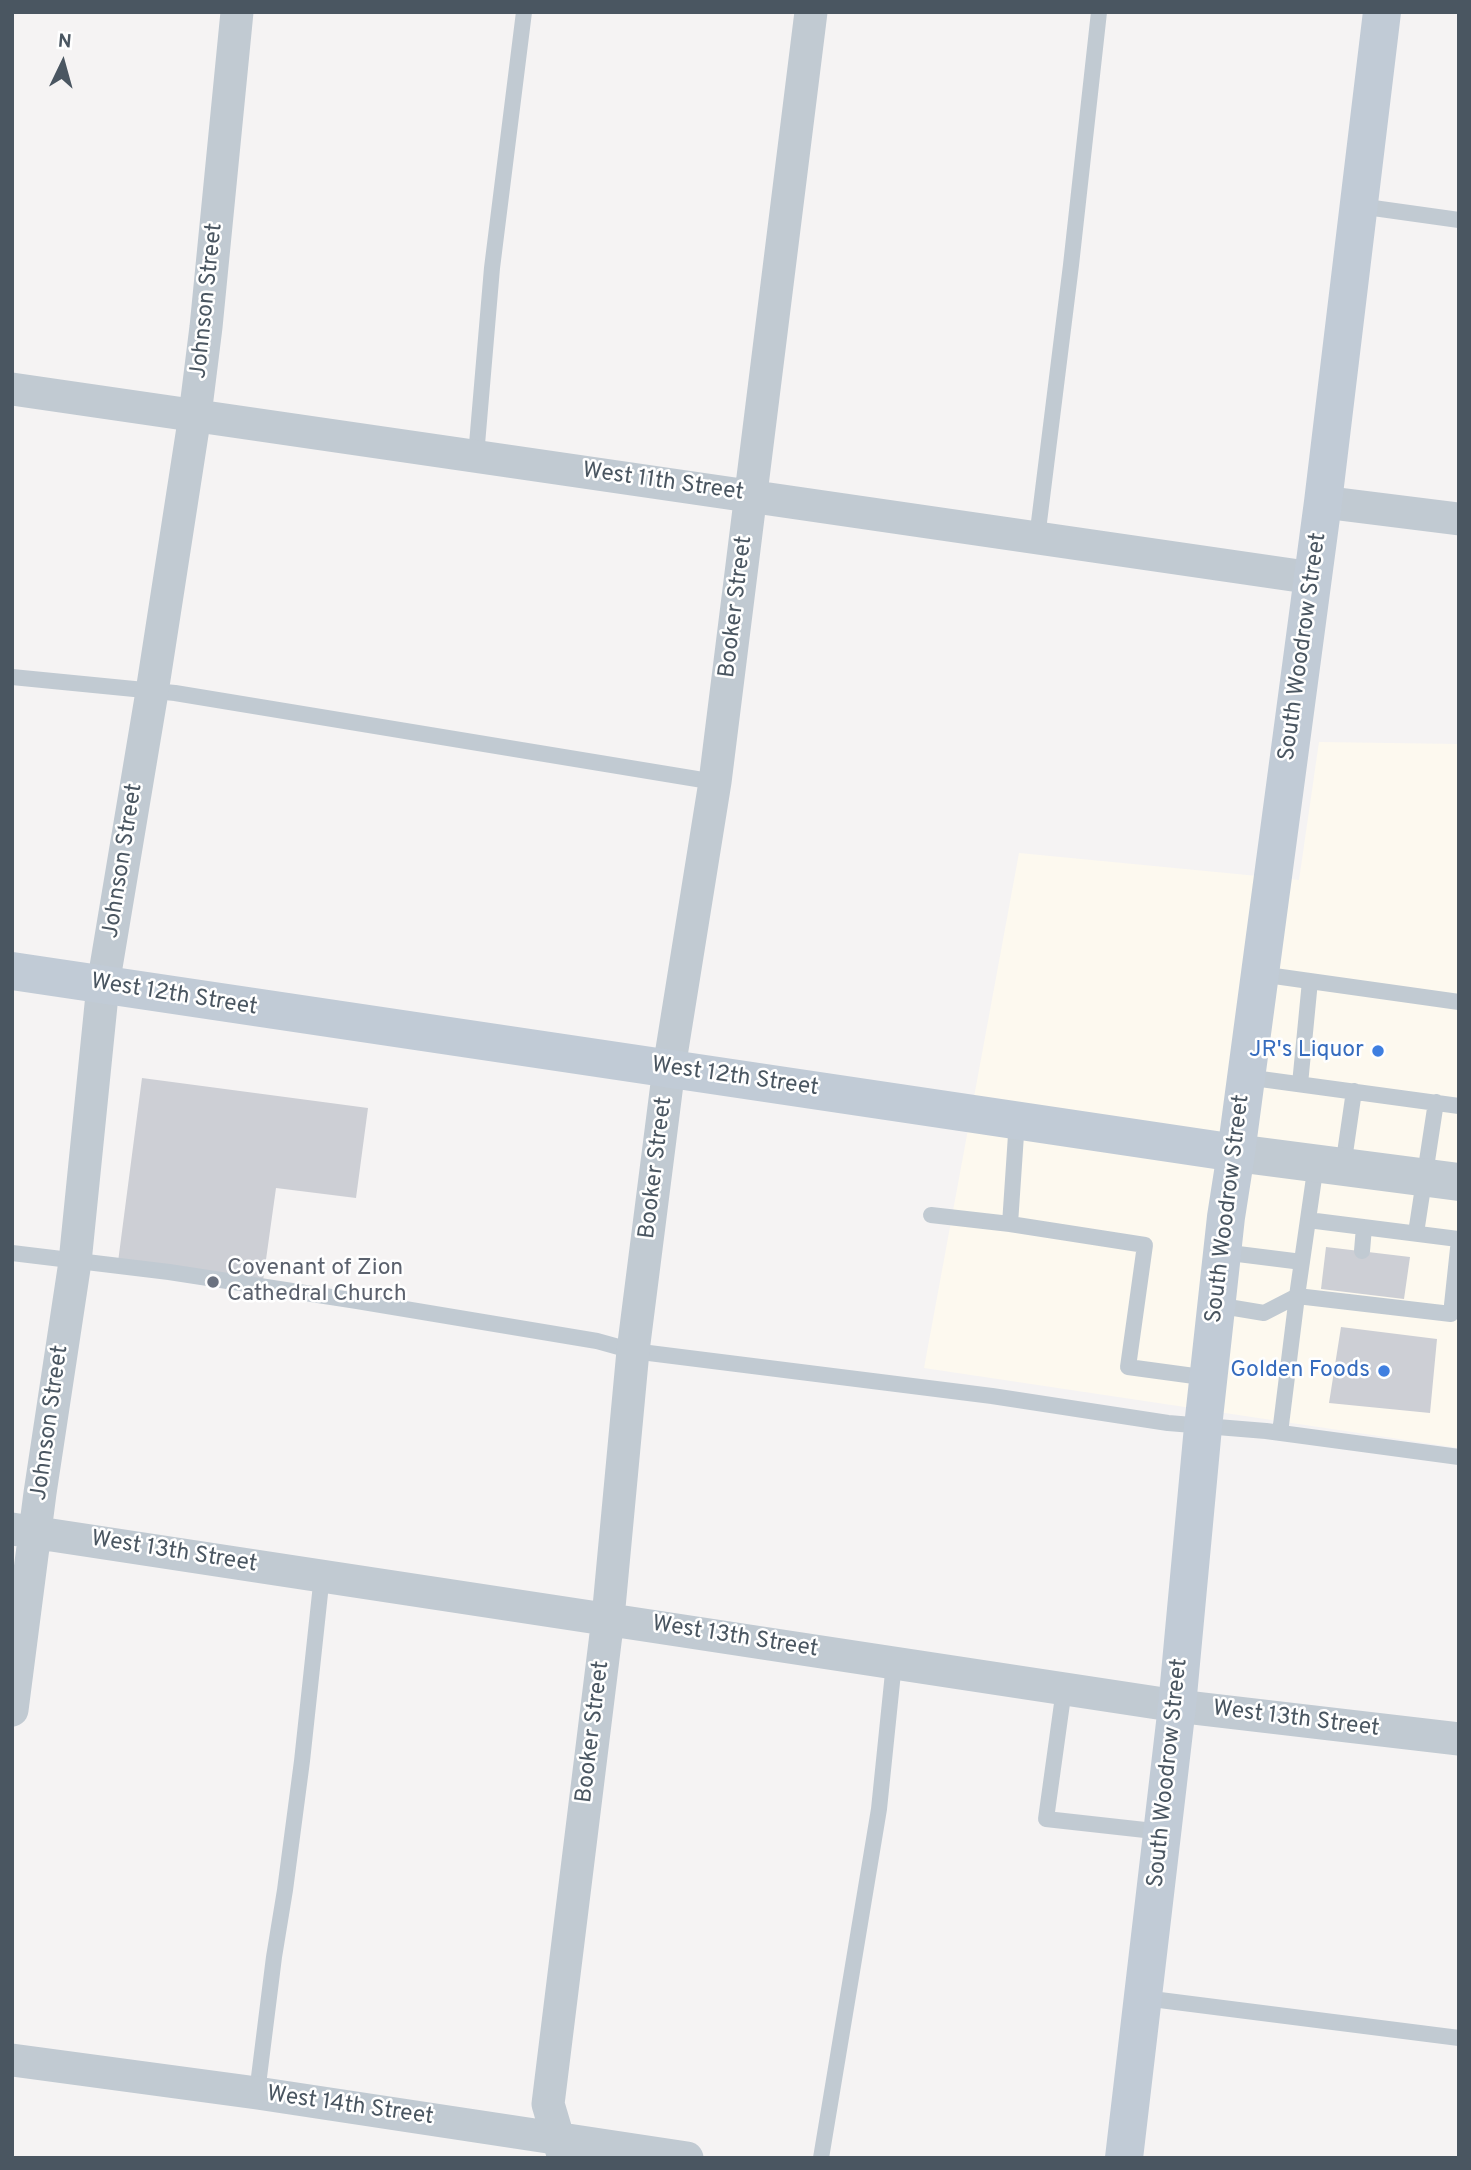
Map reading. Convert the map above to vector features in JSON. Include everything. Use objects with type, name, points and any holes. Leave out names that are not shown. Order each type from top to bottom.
[{"type":"main road","name":"South Woodrow Street","points":[[1124,2158],[1177,1706],[1222,1252],[1323,502],[1382,12]]},
{"type":"main road","name":"West 12th Street","points":[[12,971],[1236,1153]]},
{"type":"street","name":"Johnson Street","points":[[12,1710],[24,1531],[75,1262],[103,985],[195,415],[237,12]]},
{"type":"street","name":"Booker Street","points":[[560,2147],[548,2104],[608,1618],[633,1351],[669,1068],[715,782],[811,12]]},
{"type":"street","name":"West 11th Street","points":[[12,389],[1313,578]]},
{"type":"street","points":[[1323,502],[1459,519]]},
{"type":"street","name":"West 12th Street","points":[[1236,1153],[1442,1180]]},
{"type":"street","name":"West 13th Street","points":[[24,1531],[1177,1706],[1459,1738]]},
{"type":"street","name":"West 14th Street","points":[[12,2060],[257,2093],[560,2147],[687,2158]]},
{"type":"lane","points":[[476,456],[492,268],[524,12]]},
{"type":"lane","points":[[1037,538],[1099,12]]},
{"type":"lane","points":[[1359,206],[1459,220]]},
{"type":"lane","points":[[12,677],[188,695],[715,782]]},
{"type":"lane","points":[[1260,974],[1459,1002]]},
{"type":"lane","points":[[1300,1084],[1310,981]]},
{"type":"lane","points":[[1246,1077],[1459,1106]]},
{"type":"lane","points":[[1280,1433],[1308,1220],[1330,1166],[1354,1091]]},
{"type":"lane","points":[[1416,1233],[1442,1180],[1436,1102]]},
{"type":"lane","points":[[1010,1224],[1017,1120]]},
{"type":"lane","points":[[931,1215],[1145,1245],[1128,1367],[1209,1378]]},
{"type":"lane","points":[[1216,1305],[1265,1313],[1297,1296],[1356,1298],[1451,1314],[1459,1239],[1308,1220]]},
{"type":"lane","points":[[1362,1251],[1364,1227]]},
{"type":"lane","points":[[1222,1252],[1302,1262]]},
{"type":"lane","points":[[12,1253],[169,1272],[357,1301],[597,1341],[633,1351],[992,1396],[1203,1427],[1280,1433],[1459,1457]]},
{"type":"lane","points":[[257,2093],[302,1761],[322,1576]]},
{"type":"lane","points":[[821,2158],[879,1810],[894,1663]]},
{"type":"lane","points":[[1064,1689],[1046,1819],[1163,1832]]},
{"type":"lane","points":[[1143,1998],[1459,2038]]},
{"type":"shaded area","points":[[1319,742],[1459,744],[1459,1448],[924,1368],[1019,853],[1299,880]]},
{"type":"building","points":[[142,1078],[368,1108],[356,1198],[276,1188],[263,1281],[118,1262]]},
{"type":"building","name":"Golden Foods","points":[[1326,1247],[1410,1257],[1404,1299],[1321,1289]]},
{"type":"building","name":"Golden Foods","points":[[1341,1327],[1437,1339],[1430,1413],[1329,1403]]},
{"type":"place","name":"JR's Liquor","points":[[1378,1051]]},
{"type":"place","name":"Covenant of Zion Cathedral Church","points":[[213,1282]]},
{"type":"place","name":"Golden Foods","points":[[1384,1371]]}]
